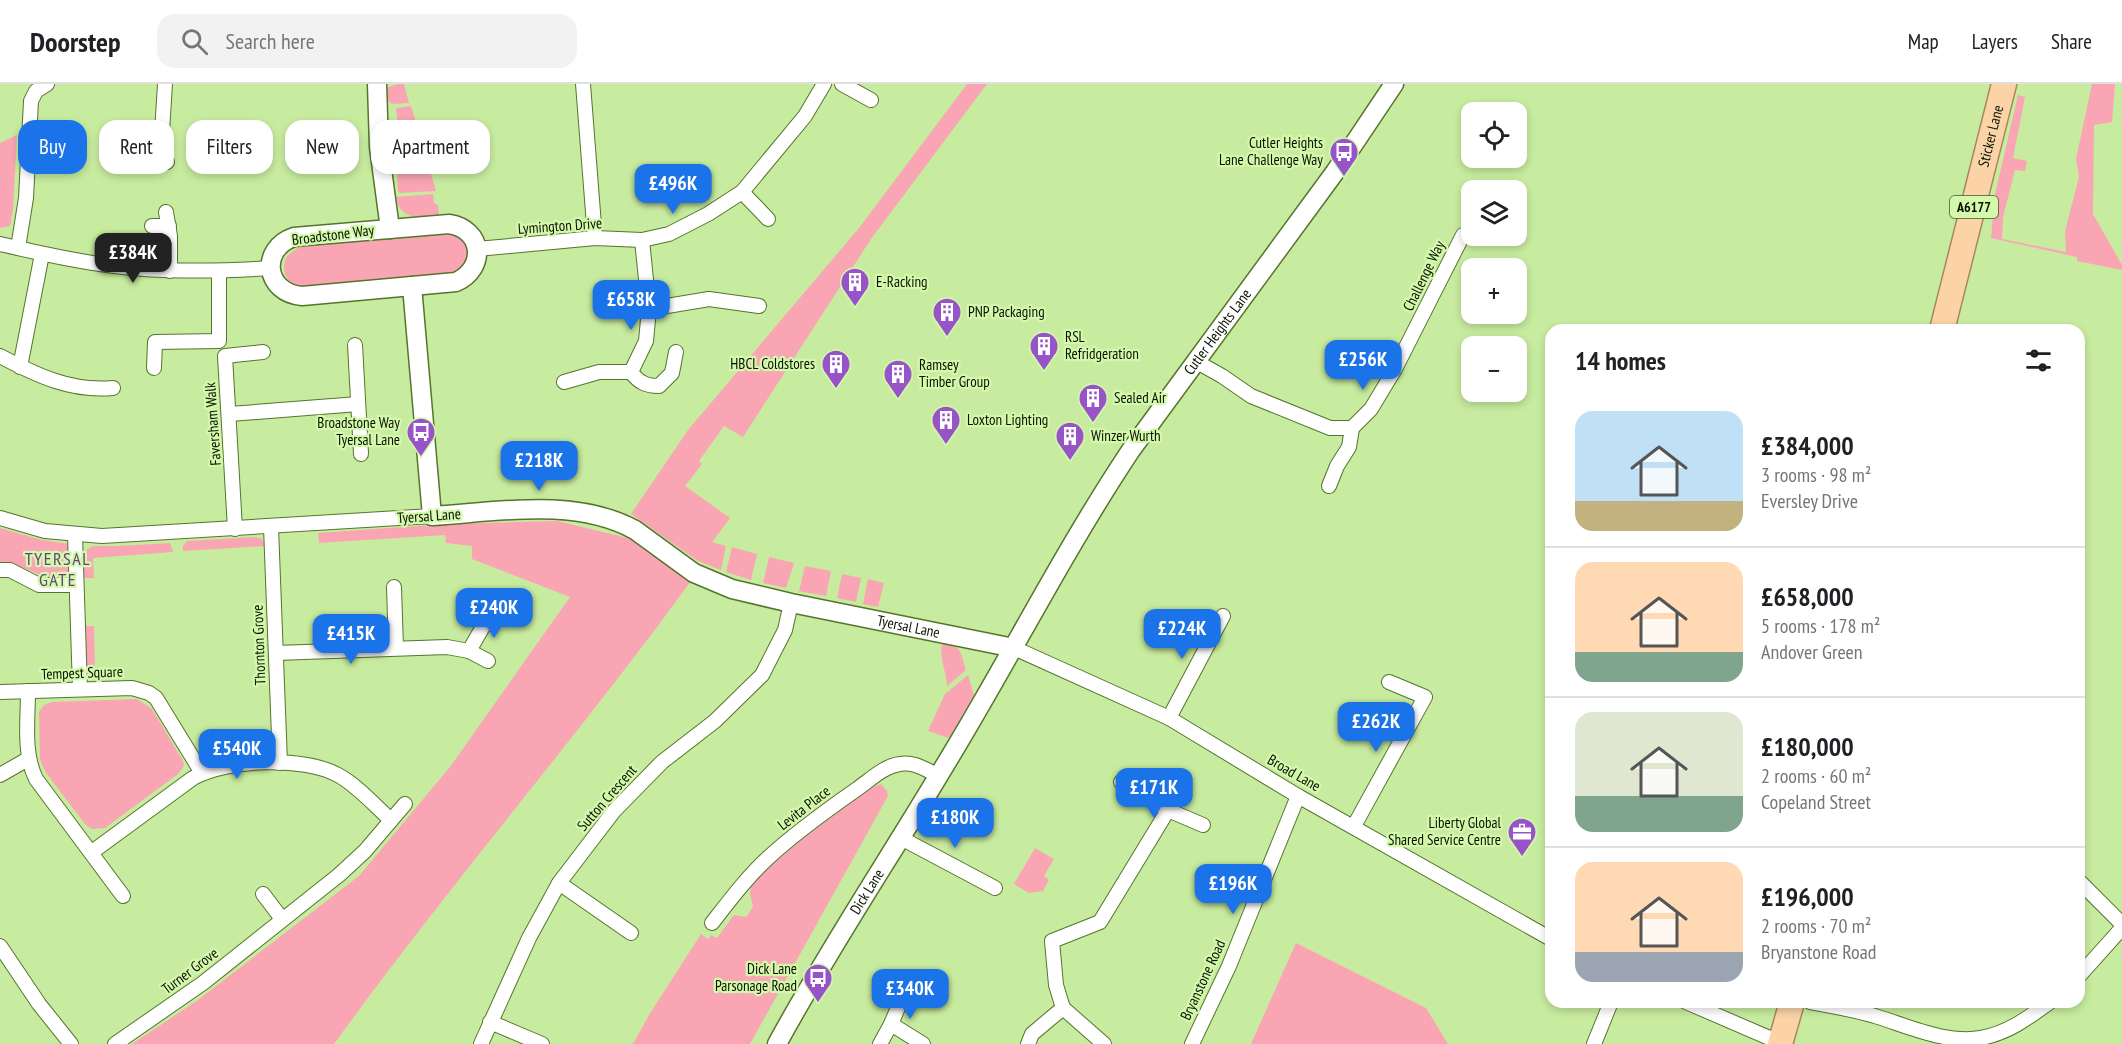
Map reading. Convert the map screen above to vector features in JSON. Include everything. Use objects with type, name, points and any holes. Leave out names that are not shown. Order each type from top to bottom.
[{"type":"highway","name":"Sticker Lane","points":[[1944,324],[2004,84]]},
{"type":"highway","points":[[1781,1043],[1790,1008]]},
{"type":"street","points":[[163,120],[165,84]]},
{"type":"street","name":"Broadstone Way","points":[[377,84],[379,147],[390,229]]},
{"type":"street","points":[[583,84],[595,238]]},
{"type":"street","name":"Lymington Drive","points":[[477,249],[595,238],[642,240],[669,234],[708,214],[742,192],[805,116],[824,84]]},
{"type":"street","points":[[842,84],[871,100]]},
{"type":"street","name":"Cutler Heights Lane","points":[[1014,648],[1101,496],[1131,450],[1335,172],[1394,84]]},
{"type":"street","points":[[18,248],[26,198],[31,101],[39,86]]},
{"type":"street","points":[[742,192],[768,219]]},
{"type":"street","points":[[166,212],[169,226],[170,271]]},
{"type":"street","name":"Broadstone Way","points":[[271,268],[276,249],[294,237],[449,224],[456,225],[469,233],[477,249]]},
{"type":"street","points":[[152,226],[169,226]]},
{"type":"street","name":"Challenge Way","points":[[1352,428],[1371,409],[1395,369],[1461,237]]},
{"type":"street","points":[[631,372],[646,341],[649,309],[642,240]]},
{"type":"street","points":[[0,244],[102,265],[170,271],[271,268],[276,284],[294,296],[448,283],[463,279],[473,268],[477,249]]},
{"type":"street","points":[[20,367],[42,254]]},
{"type":"street","points":[[154,368],[154,342],[219,341],[219,271]]},
{"type":"street","points":[[412,286],[432,516]]},
{"type":"street","points":[[649,309],[709,299],[759,306]]},
{"type":"street","points":[[354,345],[361,454]]},
{"type":"street","name":"Faversham Walk","points":[[235,528],[225,356],[263,352]]},
{"type":"street","points":[[631,372],[635,378],[647,386],[659,386],[672,374],[676,352]]},
{"type":"street","points":[[0,356],[20,367],[73,387],[113,388]]},
{"type":"street","points":[[1197,362],[1251,396],[1330,428],[1352,428],[1350,447],[1337,466],[1329,486]]},
{"type":"street","points":[[564,382],[599,372],[631,372]]},
{"type":"street","points":[[230,414],[358,404]]},
{"type":"street","name":"Tyersal Lane","points":[[0,518],[45,531],[75,535],[143,535],[519,510],[571,511],[624,524],[694,573],[754,595],[1014,648]]},
{"type":"street","name":"Thornton Grove","points":[[271,527],[280,763]]},
{"type":"street","points":[[75,535],[80,690]]},
{"type":"street","points":[[0,570],[10,570],[39,585],[76,585]]},
{"type":"street","points":[[394,587],[396,648]]},
{"type":"street","name":"Sutton Crescent","points":[[481,1044],[529,938],[559,883],[614,811],[662,762],[715,721],[762,675],[784,630],[791,603]]},
{"type":"street","points":[[469,651],[492,611]]},
{"type":"street","points":[[1169,718],[1223,616]]},
{"type":"street","points":[[276,652],[447,647],[469,651],[488,661]]},
{"type":"street","name":"Broad Lane","points":[[1014,648],[1169,718],[1298,796],[1545,936]]},
{"type":"street","name":"Dick Lane","points":[[777,1044],[1014,648]]},
{"type":"street","points":[[1354,826],[1425,697],[1389,682]]},
{"type":"street","name":"Tempest Square","points":[[123,896],[36,779],[28,759],[28,691],[132,688],[149,693],[162,705],[173,727],[202,772]]},
{"type":"street","points":[[0,692],[28,691]]},
{"type":"street","points":[[0,775],[28,759]]},
{"type":"street","points":[[92,852],[202,772],[221,766],[280,763],[318,767],[338,775],[356,788],[391,820]]},
{"type":"street","name":"Levita Place","points":[[712,922],[769,857],[821,814],[884,770],[909,763],[939,776]]},
{"type":"street","points":[[1121,782],[1168,810],[1203,825]]},
{"type":"street","name":"Bryanstone Road","points":[[1192,1044],[1229,966],[1298,796]]},
{"type":"street","name":"Turner Grove","points":[[115,1044],[203,984],[352,864],[405,804]]},
{"type":"street","points":[[1104,1044],[1063,1008],[1056,985],[1052,941],[1100,922],[1168,810]]},
{"type":"street","points":[[900,837],[995,888]]},
{"type":"street","points":[[559,883],[631,933]]},
{"type":"street","points":[[2085,887],[2122,926],[2085,969]]},
{"type":"street","points":[[263,894],[282,919]]},
{"type":"street","points":[[0,946],[39,1004],[71,1044]]},
{"type":"street","points":[[880,1044],[909,981]]},
{"type":"street","points":[[1028,1044],[1032,1034],[1063,1008]]},
{"type":"street","points":[[1594,1044],[1609,1008]]},
{"type":"street","points":[[1700,1008],[1781,1043]]},
{"type":"street","points":[[1838,1008],[1875,1016],[1931,1034],[1964,1039],[1983,1038],[2014,1027],[2041,1008]]},
{"type":"street","points":[[490,1022],[542,1044]]},
{"type":"street","points":[[891,1024],[923,1044]]},
{"type":"shaded area","points":[[404,84],[409,103],[392,104],[386,99],[386,88]]},
{"type":"shaded area","points":[[967,84],[987,84],[871,239],[743,437],[724,426],[699,461],[702,464],[685,486],[730,518],[712,542],[726,546],[721,570],[698,561],[631,514],[688,430],[859,228]]},
{"type":"shaded area","points":[[2092,84],[2115,84],[2112,122],[2094,125],[2093,214],[2122,265],[2122,270],[2077,261],[2077,257],[1991,238],[1995,194],[2018,95],[2025,97],[2013,158],[2027,161],[2025,171],[2015,170],[2003,217],[2002,239],[2066,252],[2065,231],[2079,177],[2076,159]]},
{"type":"shaded area","points":[[411,106],[415,120],[397,120],[396,108]]},
{"type":"shaded area","points":[[17,135],[10,226],[0,228],[0,143]]},
{"type":"shaded area","points":[[397,174],[431,174],[436,191],[400,193]]},
{"type":"shaded area","points":[[433,194],[434,203],[438,205],[439,216],[418,217],[406,214],[398,205],[396,197]]},
{"type":"shaded area","points":[[447,232],[462,239],[467,249],[468,261],[455,274],[301,288],[288,280],[284,271],[287,256],[299,247]]},
{"type":"shaded area","points":[[557,521],[632,539],[691,581],[603,698],[377,985],[334,1044],[132,1044],[198,1000],[359,876],[450,767],[570,597],[472,559],[472,546],[446,543],[445,535],[319,543],[318,533],[445,524]]},
{"type":"shaded area","points":[[0,528],[42,540],[70,544],[69,569],[66,577],[50,579],[21,567],[0,564]]},
{"type":"shaded area","points":[[255,537],[262,539],[266,546],[183,551],[183,546],[187,541]]},
{"type":"shaded area","points":[[170,543],[173,552],[93,558],[94,578],[83,578],[83,558],[92,546]]},
{"type":"shaded area","points":[[732,547],[757,554],[751,580],[726,572]]},
{"type":"shaded area","points":[[769,557],[794,563],[786,588],[763,583]]},
{"type":"shaded area","points":[[805,566],[831,571],[826,596],[799,591]]},
{"type":"shaded area","points":[[842,574],[861,578],[856,602],[837,598]]},
{"type":"shaded area","points":[[868,579],[884,583],[878,607],[863,604]]},
{"type":"shaded area","points":[[85,626],[94,626],[95,670],[86,671]]},
{"type":"shaded area","points":[[942,643],[954,646],[960,651],[966,670],[947,686],[941,654]]},
{"type":"shaded area","points":[[968,675],[974,695],[949,738],[928,731],[945,694]]},
{"type":"shaded area","points":[[137,699],[152,709],[184,766],[178,774],[105,828],[92,829],[85,824],[46,773],[40,760],[39,712],[44,705],[52,702]]},
{"type":"shaded area","points":[[881,784],[888,796],[750,1044],[633,1044],[701,934],[708,939],[711,935],[717,938],[734,915],[746,917],[753,907],[750,894],[751,882],[813,827],[866,790]]},
{"type":"shaded area","points":[[1035,848],[1054,859],[1044,876],[1049,880],[1043,891],[1029,893],[1014,884]]},
{"type":"shaded area","points":[[1296,943],[1426,1008],[1448,1044],[1251,1044]]},
{"type":"place","name":"Cutler Heights Lane Challenge Way","points":[[1344,178]]},
{"type":"place","name":"E-Racking","points":[[855,308]]},
{"type":"place","name":"PNP Packaging","points":[[947,338]]},
{"type":"place","name":"RSL Refridgeration","points":[[1044,372]]},
{"type":"place","name":"HBCL Coldstores","points":[[836,390]]},
{"type":"place","name":"Ramsey Timber Group","points":[[898,400]]},
{"type":"place","name":"Sealed Air","points":[[1093,424]]},
{"type":"place","name":"Loxton Lighting","points":[[946,446]]},
{"type":"place","name":"Broadstone Way Tyersal Lane","points":[[421,458]]},
{"type":"place","name":"Winzer Wurth","points":[[1070,462]]},
{"type":"place","name":"Liberty Global Shared Service Centre","points":[[1522,858]]},
{"type":"place","name":"Dick Lane Parsonage Road","points":[[818,1004]]},
{"type":"district","name":"TYERSAL GATE","points":[[58,569]]}]
